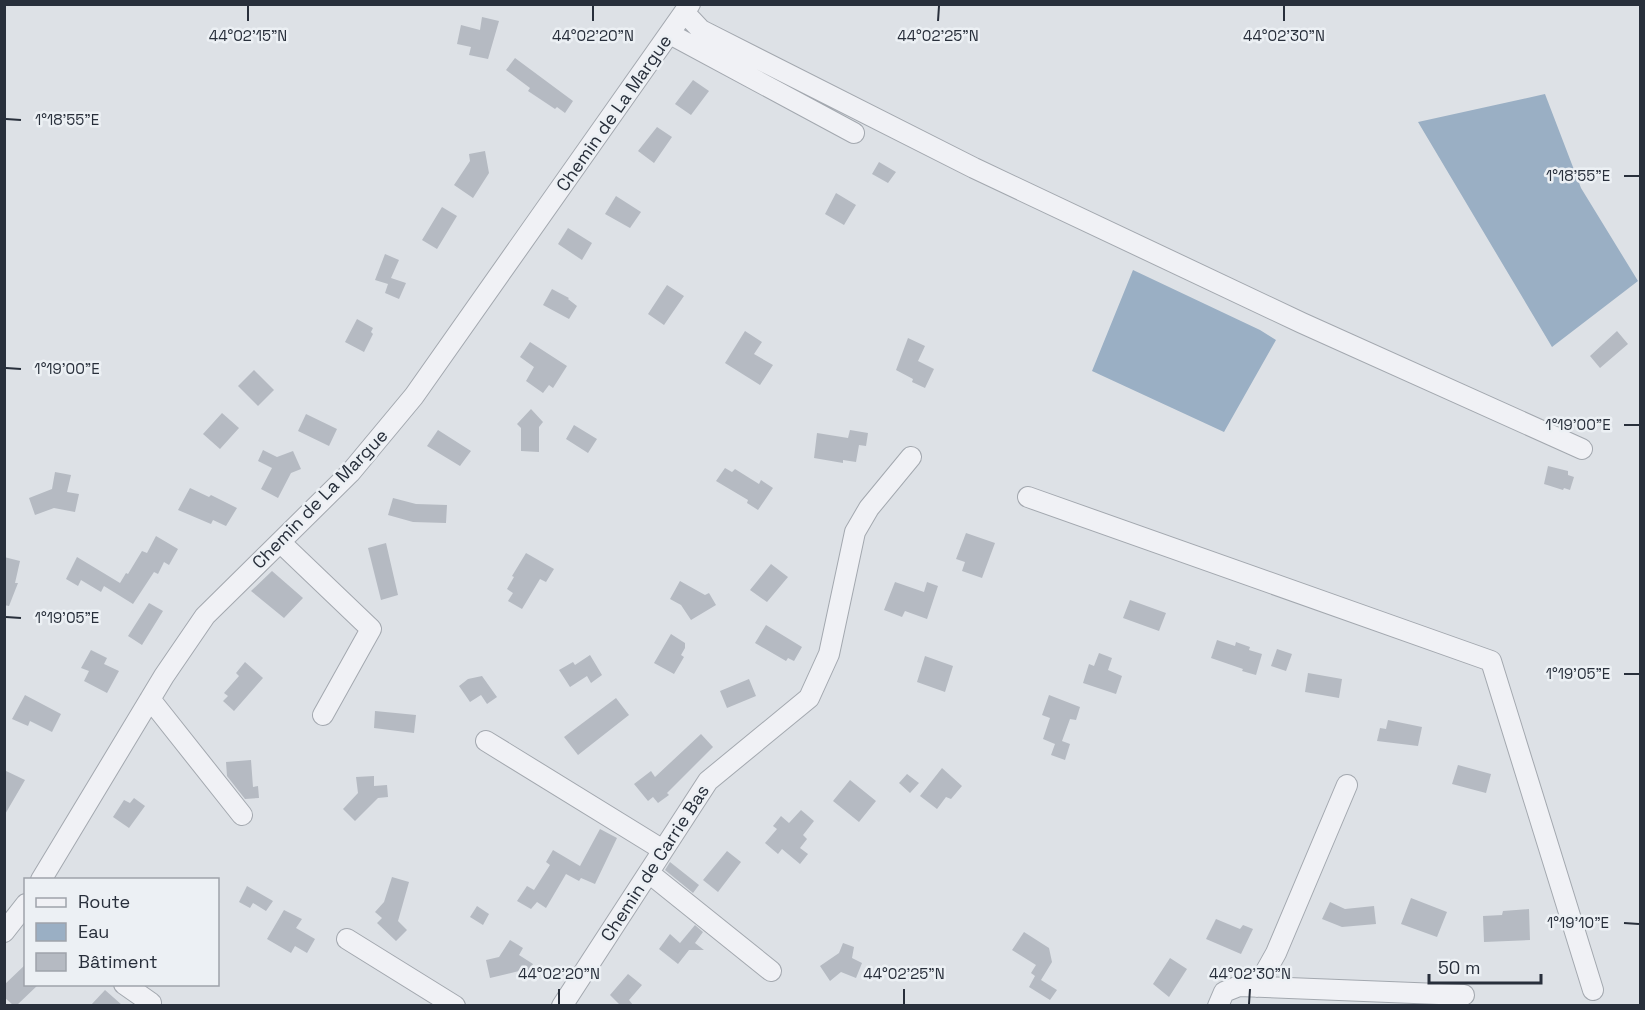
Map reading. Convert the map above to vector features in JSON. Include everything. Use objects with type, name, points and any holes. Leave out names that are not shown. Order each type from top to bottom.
[{"type":"street","name":"Chemin de La Margue","points":[[42,878],[150,699],[205,616],[350,472],[414,396],[687,8]]},
{"type":"street","points":[[687,8],[701,30],[975,168],[1302,323],[1582,449]]},
{"type":"street","points":[[670,34],[854,133]]},
{"type":"street","name":"Chemin de Carrie Bas","points":[[562,1005],[708,781],[809,698],[830,654],[855,532],[869,508],[911,457]]},
{"type":"street","points":[[1028,498],[1491,661],[1593,990]]},
{"type":"street","points":[[280,542],[371,629],[323,715]]},
{"type":"street","points":[[150,699],[242,815]]},
{"type":"street","points":[[486,741],[663,850]]},
{"type":"street","points":[[1257,987],[1276,953],[1347,785]]},
{"type":"street","points":[[648,873],[771,971]]},
{"type":"street","points":[[4,932],[24,911]]},
{"type":"street","points":[[346,939],[455,1005]]},
{"type":"street","points":[[127,986],[151,1003]]},
{"type":"street","points":[[1218,1005],[1224,992],[1239,986],[1464,995]]},
{"type":"water","points":[[1545,94],[1581,188],[1638,281],[1552,347],[1418,122]]},
{"type":"water","points":[[1133,270],[1260,330],[1276,340],[1224,432],[1092,371]]},
{"type":"building","points":[[482,17],[499,21],[488,59],[469,55],[471,47],[457,44],[461,25],[480,30]]},
{"type":"building","points":[[515,58],[573,101],[565,113],[528,91],[530,88],[506,70]]},
{"type":"building","points":[[693,80],[709,91],[691,115],[675,104]]},
{"type":"building","points":[[657,127],[672,137],[654,163],[638,151]]},
{"type":"building","points":[[485,151],[489,173],[473,198],[454,185],[470,161],[469,154]]},
{"type":"building","points":[[879,162],[896,172],[888,183],[872,174]]},
{"type":"building","points":[[836,193],[856,205],[844,225],[825,214]]},
{"type":"building","points":[[616,196],[641,212],[630,228],[605,214]]},
{"type":"building","points":[[442,207],[457,216],[437,249],[422,240]]},
{"type":"building","points":[[568,228],[592,243],[582,260],[558,244]]},
{"type":"building","points":[[385,254],[399,260],[391,278],[406,283],[399,299],[385,293],[388,284],[375,280]]},
{"type":"building","points":[[667,285],[684,296],[664,325],[648,314]]},
{"type":"building","points":[[552,289],[569,298],[577,306],[569,319],[543,305]]},
{"type":"building","points":[[357,319],[373,328],[371,332],[373,334],[364,352],[345,342]]},
{"type":"building","points":[[745,331],[762,342],[754,354],[773,365],[760,385],[725,363]]},
{"type":"building","points":[[1617,331],[1628,344],[1600,368],[1590,356]]},
{"type":"building","points":[[908,338],[925,346],[918,361],[934,369],[925,388],[896,370]]},
{"type":"building","points":[[530,342],[567,366],[553,388],[549,385],[543,393],[526,381],[534,367],[520,357]]},
{"type":"building","points":[[254,370],[274,390],[258,406],[238,386]]},
{"type":"building","points":[[531,409],[543,422],[539,427],[539,452],[521,451],[521,428],[517,424]]},
{"type":"building","points":[[222,413],[239,428],[220,449],[203,434]]},
{"type":"building","points":[[306,414],[337,429],[329,446],[298,431]]},
{"type":"building","points":[[574,425],[597,439],[588,453],[566,439]]},
{"type":"building","points":[[438,430],[471,451],[460,466],[427,446]]},
{"type":"building","points":[[850,430],[868,433],[866,446],[859,445],[856,462],[843,460],[843,463],[814,458],[817,433],[848,438]]},
{"type":"building","points":[[263,450],[277,457],[293,451],[301,469],[291,473],[278,498],[261,489],[272,468],[258,461]]},
{"type":"building","points":[[1548,466],[1568,471],[1568,475],[1574,477],[1570,490],[1544,484]]},
{"type":"building","points":[[725,468],[732,472],[735,469],[759,484],[761,480],[773,488],[758,510],[747,503],[748,500],[716,481]]},
{"type":"building","points":[[55,472],[71,475],[67,492],[79,494],[75,512],[54,508],[35,515],[29,498],[52,489]]},
{"type":"building","points":[[190,488],[237,508],[226,526],[213,520],[211,524],[178,510]]},
{"type":"building","points":[[393,498],[416,504],[447,505],[446,523],[413,522],[388,515]]},
{"type":"building","points":[[966,533],[995,543],[982,578],[962,571],[965,562],[956,559]]},
{"type":"building","points":[[156,536],[178,549],[169,565],[164,562],[158,574],[154,572],[133,604],[104,586],[101,592],[81,580],[78,586],[66,579],[77,557],[120,583],[142,551],[147,553]]},
{"type":"building","points":[[386,543],[398,595],[381,600],[368,548]]},
{"type":"building","points":[[526,553],[554,569],[546,582],[540,579],[522,609],[508,601],[513,593],[507,589]]},
{"type":"building","points":[[4,557],[20,561],[15,583],[18,583],[9,606],[4,605]]},
{"type":"building","points":[[771,564],[788,577],[767,602],[750,590]]},
{"type":"building","points":[[272,571],[303,598],[284,618],[251,591]]},
{"type":"building","points":[[680,581],[705,595],[709,593],[716,605],[691,620],[681,605],[670,599]]},
{"type":"building","points":[[895,582],[924,592],[927,582],[938,586],[927,619],[905,611],[902,617],[884,610]]},
{"type":"building","points":[[1130,600],[1166,613],[1159,631],[1123,618]]},
{"type":"building","points":[[149,603],[163,611],[142,645],[128,636]]},
{"type":"building","points":[[766,625],[802,647],[794,661],[788,658],[786,661],[755,643]]},
{"type":"building","points":[[671,634],[685,643],[681,655],[684,657],[674,674],[654,663]]},
{"type":"building","points":[[1217,640],[1235,646],[1236,642],[1250,647],[1249,650],[1262,654],[1256,675],[1211,658]]},
{"type":"building","points":[[1277,649],[1292,654],[1286,671],[1271,666]]},
{"type":"building","points":[[91,650],[107,658],[104,664],[119,671],[107,693],[84,681],[89,671],[81,668]]},
{"type":"building","points":[[1099,653],[1112,658],[1108,670],[1122,676],[1116,694],[1083,683],[1089,664],[1094,666]]},
{"type":"building","points":[[590,655],[602,675],[591,683],[587,676],[570,687],[559,670],[573,662],[575,665]]},
{"type":"building","points":[[925,656],[953,666],[945,692],[917,682]]},
{"type":"building","points":[[245,662],[263,678],[234,711],[223,701],[228,696],[224,693],[239,676],[236,673]]},
{"type":"building","points":[[1308,673],[1342,679],[1339,698],[1305,692]]},
{"type":"building","points":[[482,676],[497,697],[487,704],[481,695],[470,702],[459,686],[468,679]]},
{"type":"building","points":[[749,679],[756,696],[727,708],[720,691]]},
{"type":"building","points":[[25,695],[61,714],[52,732],[30,721],[28,726],[12,719]]},
{"type":"building","points":[[1049,695],[1080,707],[1076,720],[1070,719],[1062,741],[1070,744],[1065,760],[1051,755],[1055,744],[1043,739],[1050,718],[1042,715]]},
{"type":"building","points":[[616,698],[629,715],[578,755],[564,737]]},
{"type":"building","points":[[375,711],[416,715],[414,733],[374,728]]},
{"type":"building","points":[[1388,720],[1422,727],[1418,746],[1377,741],[1380,728],[1386,729]]},
{"type":"building","points":[[701,734],[713,747],[667,793],[669,795],[658,803],[653,797],[648,801],[634,784],[651,771],[655,777]]},
{"type":"building","points":[[251,760],[253,787],[258,786],[259,798],[245,799],[227,776],[226,762]]},
{"type":"building","points":[[1458,765],[1491,774],[1486,793],[1452,784]]},
{"type":"building","points":[[942,768],[962,786],[951,799],[946,797],[937,809],[920,796]]},
{"type":"building","points":[[4,770],[25,780],[4,816]]},
{"type":"building","points":[[907,774],[919,783],[910,793],[899,783]]},
{"type":"building","points":[[374,776],[374,786],[387,785],[388,797],[378,798],[355,821],[343,809],[358,793],[356,777]]},
{"type":"building","points":[[850,780],[876,801],[859,822],[833,801]]},
{"type":"building","points":[[134,798],[145,806],[129,828],[113,817],[124,800],[130,803]]},
{"type":"building","points":[[801,810],[814,821],[803,835],[807,839],[800,848],[808,854],[800,864],[782,849],[778,854],[765,843],[777,829],[773,826],[781,816],[789,823]]},
{"type":"building","points":[[600,829],[617,838],[595,884],[581,878],[579,881],[566,874],[546,908],[537,902],[531,909],[517,901],[527,886],[534,890],[550,865],[546,862],[553,850],[580,866]]},
{"type":"building","points":[[727,851],[741,862],[718,892],[703,880]]},
{"type":"building","points":[[670,862],[699,885],[693,893],[665,870]]},
{"type":"building","points":[[392,877],[409,882],[398,921],[407,930],[396,941],[377,923],[382,918],[375,912],[384,902]]},
{"type":"building","points":[[247,886],[273,901],[266,911],[253,903],[250,908],[239,902]]},
{"type":"building","points":[[1411,898],[1447,912],[1437,937],[1401,924]]},
{"type":"building","points":[[1330,902],[1345,909],[1374,906],[1376,924],[1342,927],[1322,919]]},
{"type":"building","points":[[477,906],[489,914],[483,925],[470,917]]},
{"type":"building","points":[[1529,909],[1530,940],[1484,942],[1483,916],[1502,915],[1503,911]]},
{"type":"building","points":[[284,910],[302,919],[296,928],[315,939],[307,953],[295,946],[291,953],[267,939]]},
{"type":"building","points":[[1216,919],[1240,929],[1243,925],[1253,929],[1241,954],[1206,939]]},
{"type":"building","points":[[695,925],[703,932],[695,943],[704,950],[689,950],[678,964],[659,949],[670,934],[680,943]]},
{"type":"building","points":[[1024,932],[1049,948],[1052,962],[1041,980],[1057,990],[1050,1000],[1029,987],[1035,976],[1031,973],[1036,965],[1012,950]]},
{"type":"building","points":[[510,940],[523,948],[519,955],[533,964],[526,975],[519,971],[490,978],[486,960],[499,957]]},
{"type":"building","points":[[843,943],[854,947],[852,958],[862,963],[856,978],[841,972],[830,981],[820,966],[839,953]]},
{"type":"building","points":[[1170,958],[1187,969],[1169,997],[1153,984]]},
{"type":"building","points":[[24,966],[24,986],[37,986],[17,1005],[13,1005],[4,997],[4,985]]},
{"type":"building","points":[[628,974],[642,985],[629,1000],[633,1005],[620,1005],[610,995]]},
{"type":"building","points":[[105,990],[122,1005],[91,1005]]}]
